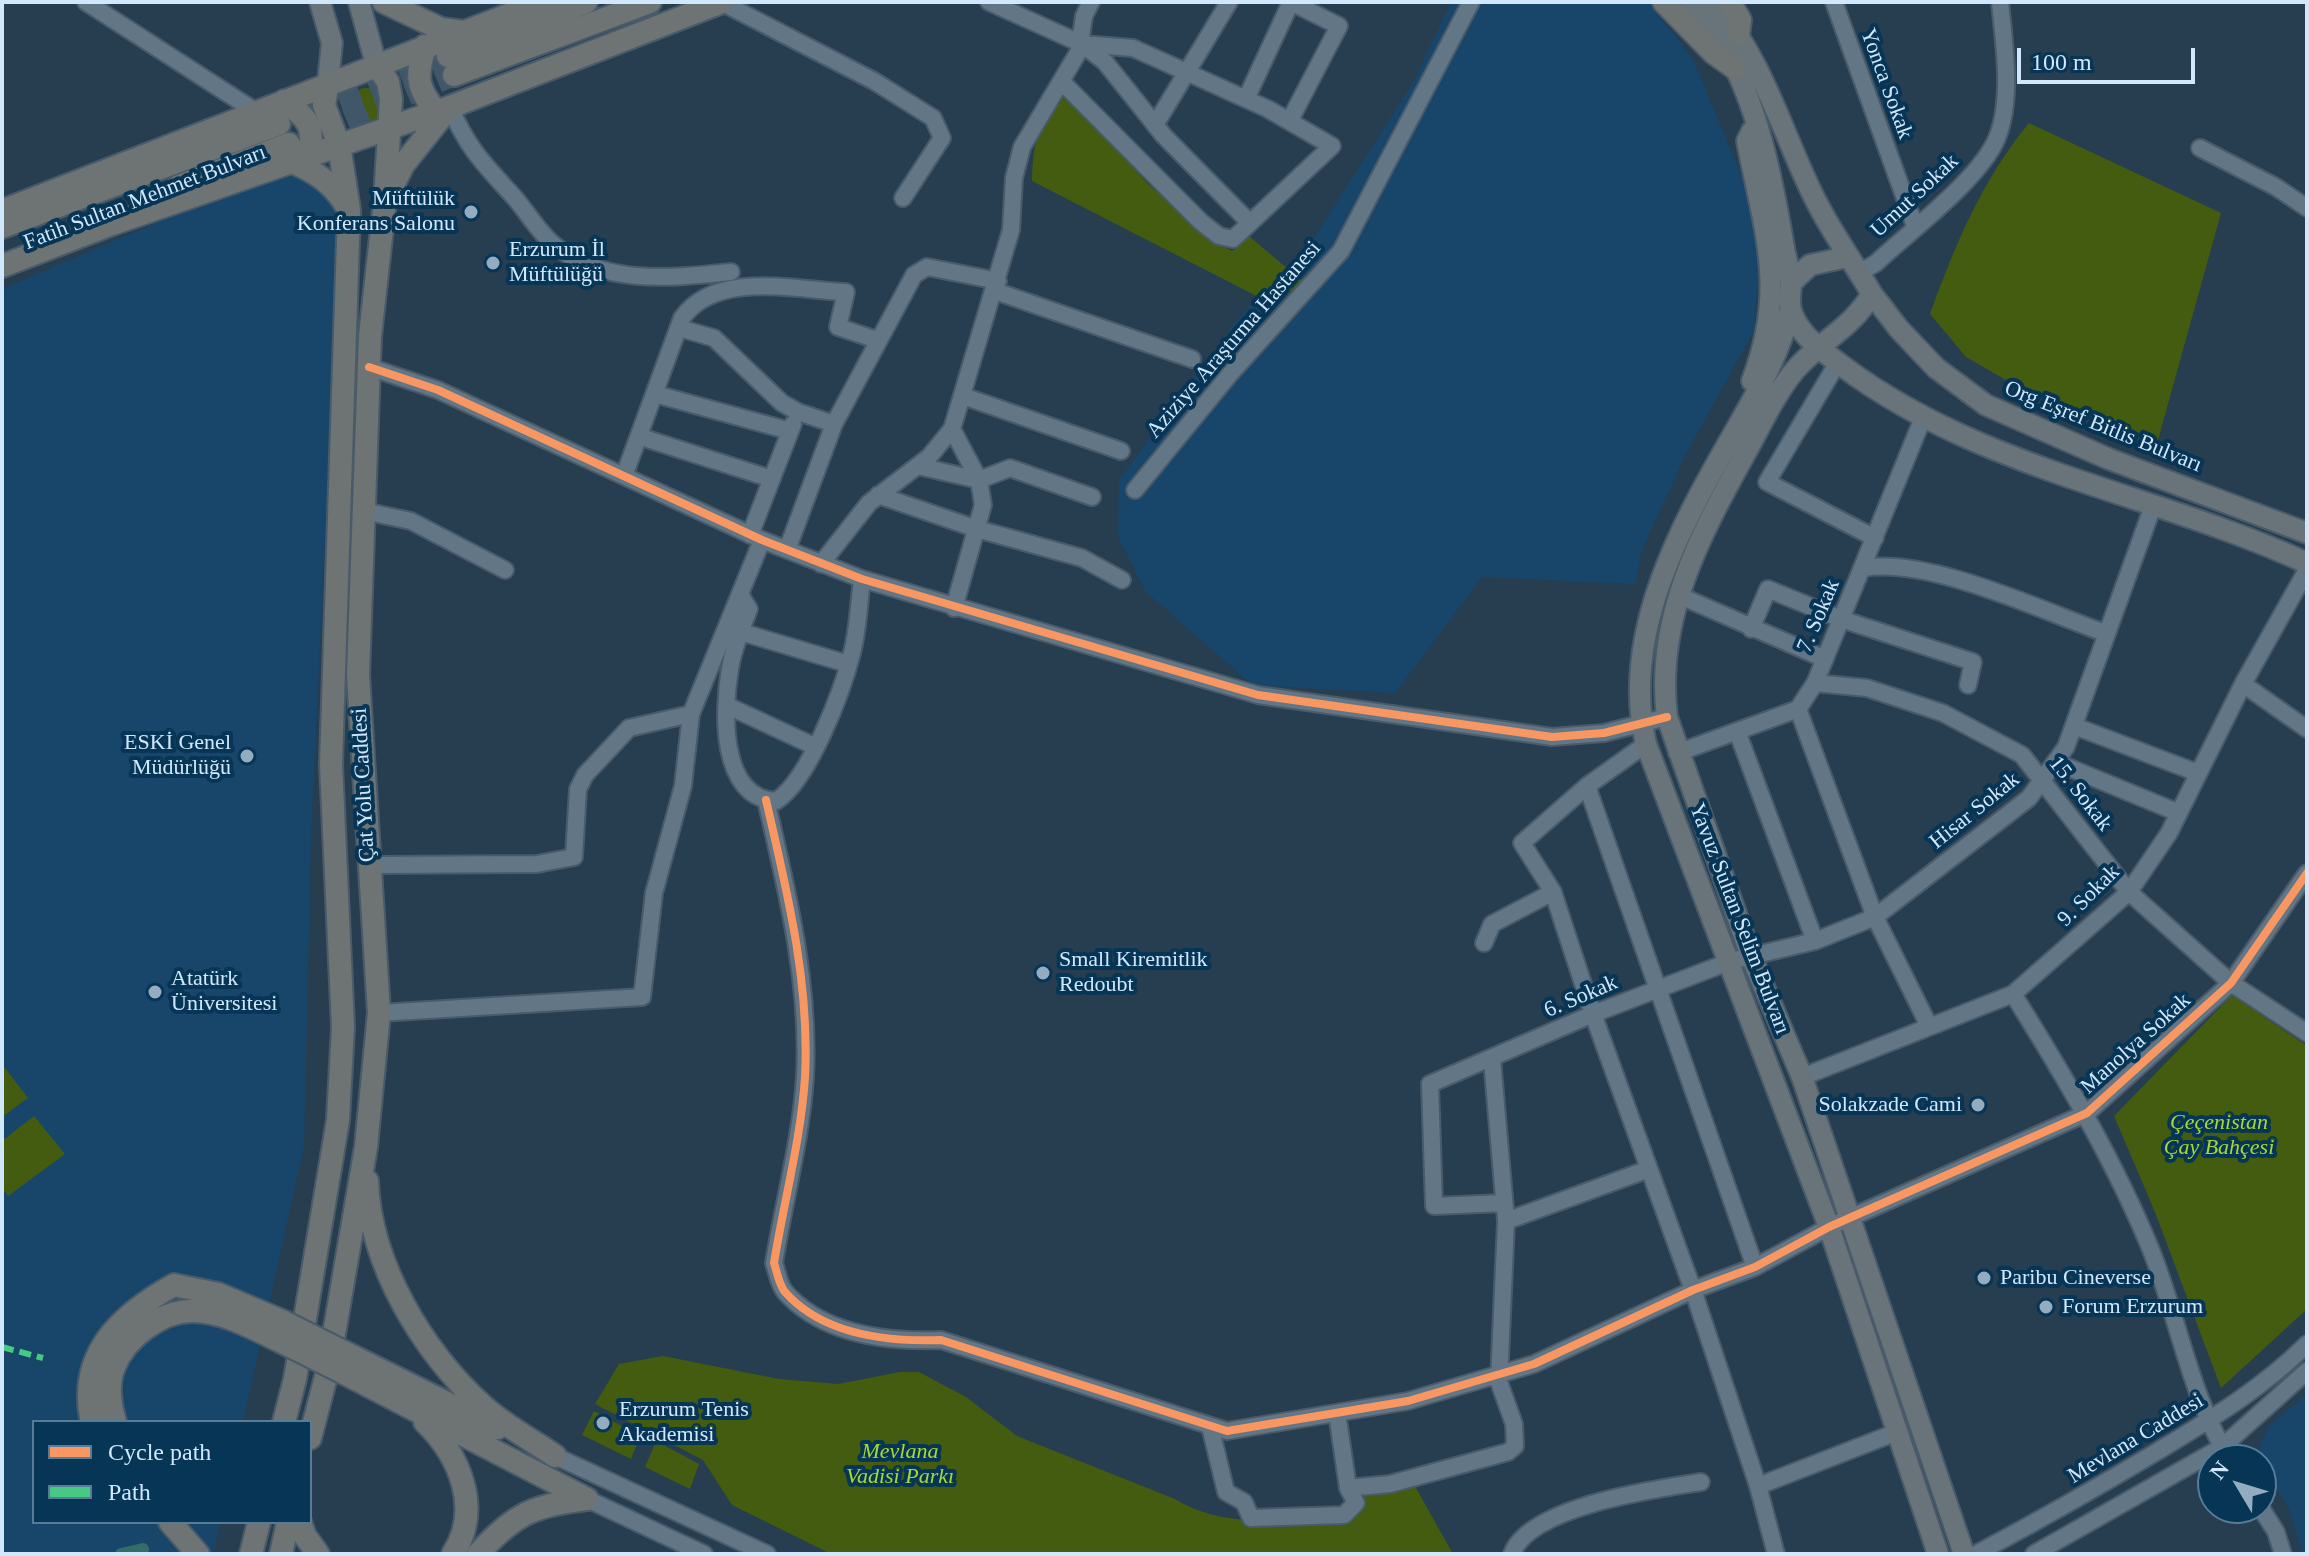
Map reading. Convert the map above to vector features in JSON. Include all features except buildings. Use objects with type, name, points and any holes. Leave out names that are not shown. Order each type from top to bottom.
[{"type":"highway","points":[[384,2],[441,29],[464,32]]},
{"type":"highway","points":[[2,211],[258,113],[328,82],[542,2]]},
{"type":"highway","points":[[586,2],[451,65],[650,2]]},
{"type":"highway","points":[[292,147],[339,145],[443,110],[721,2]]},
{"type":"highway","points":[[1664,2],[1714,53],[1735,68]]},
{"type":"highway","points":[[1729,2],[1740,20],[1738,35]]},
{"type":"highway","points":[[425,46],[417,73],[423,95],[443,110]]},
{"type":"highway","name":"Çat Yolu Caddesi","points":[[312,1430],[328,1369],[366,1147],[379,1013],[358,675],[369,367],[385,201],[388,127],[388,82],[376,64]]},
{"type":"highway","name":"Çat Yolu Caddesi","points":[[284,1420],[309,1303],[338,1120],[343,1027],[331,764],[349,210],[339,145],[324,105],[328,82]]},
{"type":"highway","points":[[2,266],[112,224],[312,139],[306,117],[284,101]]},
{"type":"highway","points":[[385,201],[403,165],[443,110]]},
{"type":"highway","points":[[292,147],[313,171],[335,188],[349,210]]},
{"type":"highway","name":"Fatih Sultan Mehmet Bulvarı","points":[[2,227],[292,147]]},
{"type":"highway","name":"Fatih Sultan Mehmet Bulvarı","points":[[2,253],[292,147]]},
{"type":"highway","points":[[366,1147],[368,1193],[379,1248],[410,1314],[452,1376],[486,1409],[555,1456]]},
{"type":"highway","points":[[92,1420],[88,1395],[100,1350],[114,1327],[130,1312],[174,1285],[218,1294],[282,1332],[350,1365],[555,1456]]},
{"type":"highway","points":[[114,1420],[110,1404],[114,1367],[136,1335],[171,1313],[209,1313],[282,1332]]},
{"type":"highway","points":[[350,1365],[393,1396],[445,1442],[460,1471],[468,1519],[453,1554]]},
{"type":"highway","points":[[393,1396],[587,1499]]},
{"type":"highway","points":[[272,1420],[289,1398]]},
{"type":"highway","points":[[478,1554],[520,1515],[544,1504],[587,1499]]},
{"type":"highway","points":[[172,1524],[198,1554]]},
{"type":"highway","points":[[251,1554],[258,1524]]},
{"type":"highway","points":[[281,1554],[288,1524]]},
{"type":"highway","points":[[301,1524],[318,1554]]},
{"type":"main road","points":[[320,2],[332,43],[328,82]]},
{"type":"main road","points":[[359,2],[376,64]]},
{"type":"main road","points":[[1692,2],[1714,30],[1735,68],[1774,188],[1791,283],[1790,311],[1800,329],[1820,348],[1923,418],[1990,449],[2307,563]]},
{"type":"main road","points":[[1713,2],[1738,35],[1758,70],[1813,195],[1872,294],[1849,327],[1820,348]]},
{"type":"main road","points":[[1744,415],[1745,398],[1767,339],[1773,299],[1769,258],[1747,141],[1755,124]]},
{"type":"main road","points":[[1791,283],[1810,265],[1853,265]]},
{"type":"main road","name":"Org Eşref Bitlis Bulvarı","points":[[1872,294],[1899,329],[1936,368],[1986,405],[2109,459],[2307,533]]},
{"type":"main road","name":"Yavuz Sultan Selim Bulvarı","points":[[1790,311],[1782,344],[1690,513],[1653,603],[1640,676],[1644,735],[1829,1227],[1938,1554]]},
{"type":"main road","name":"Yavuz Sultan Selim Bulvarı","points":[[1820,348],[1793,373],[1710,516],[1678,595],[1665,654],[1667,717],[1677,753],[1751,956],[1802,1077],[1964,1554]]},
{"type":"street","points":[[86,2],[258,113]]},
{"type":"street","points":[[721,2],[874,81],[933,118],[942,138],[903,198]]},
{"type":"street","points":[[989,2],[1082,44],[1105,62],[1155,125],[1249,222]]},
{"type":"street","points":[[821,564],[878,495],[918,466],[952,429],[1011,230],[1014,178],[1022,147],[1082,44],[1084,16],[1091,2]]},
{"type":"street","points":[[1155,125],[1229,2]]},
{"type":"street","points":[[1246,99],[1291,2],[1339,26],[1290,120]]},
{"type":"street","name":"Aziziye Araştırma Hastanesi","points":[[1135,490],[1230,374],[1341,251],[1471,2]]},
{"type":"street","name":"Yonca Sokak","points":[[1834,2],[1915,226]]},
{"type":"street","name":"Umut Sokak","points":[[1853,265],[1876,263],[1977,169],[1997,138],[2006,62],[2000,2]]},
{"type":"street","points":[[1062,82],[1159,183],[1219,236],[1233,239],[1332,146],[1290,120],[1133,48],[1082,44]]},
{"type":"street","points":[[443,110],[465,143],[553,244],[584,264],[668,278],[731,272]]},
{"type":"street","points":[[2200,148],[2276,187],[2307,208]]},
{"type":"street","points":[[787,550],[834,424],[914,275],[927,267],[996,286],[1192,359]]},
{"type":"street","points":[[624,476],[679,328],[692,304],[726,290],[846,292],[838,327],[877,340]]},
{"type":"street","points":[[679,328],[714,338],[752,376],[798,412],[834,424]]},
{"type":"street","points":[[1838,362],[1767,482],[1875,538]]},
{"type":"street","points":[[369,367],[438,390],[756,538],[862,579],[954,608],[1258,695],[1552,737],[1604,733],[1644,735]]},
{"type":"street","points":[[655,394],[790,431]]},
{"type":"street","points":[[963,396],[1121,451]]},
{"type":"street","points":[[379,1013],[642,997],[654,893],[683,786],[691,714],[741,596],[772,479],[798,412]]},
{"type":"street","name":"7. Sokak","points":[[1798,709],[1815,683],[1923,418]]},
{"type":"street","points":[[952,429],[979,480],[983,505],[954,608]]},
{"type":"street","points":[[641,437],[772,479]]},
{"type":"street","points":[[918,466],[979,480],[1010,468],[1092,497]]},
{"type":"street","points":[[878,495],[977,529],[1082,558],[1122,580]]},
{"type":"street","name":"Hisar Sokak","points":[[1751,956],[1815,941],[1875,917],[2029,798],[2043,783],[2058,763],[2074,726],[2153,506]]},
{"type":"street","points":[[364,511],[411,521],[505,570]]},
{"type":"street","points":[[1863,568],[1885,564],[1938,574],[2105,633]]},
{"type":"street","name":"9. Sokak","points":[[1802,1077],[2013,994],[2129,892],[2179,813],[2243,684],[2307,570]]},
{"type":"street","points":[[741,596],[749,609],[730,669],[729,750],[735,769],[748,791],[766,800],[776,801],[784,795],[816,747],[848,664],[862,579]]},
{"type":"street","points":[[1751,629],[1768,589],[1841,619],[1973,662],[1968,685]]},
{"type":"street","points":[[1678,595],[1825,659]]},
{"type":"street","points":[[741,632],[848,664]]},
{"type":"street","name":"15. Sokak","points":[[1815,683],[1867,688],[1943,713],[2022,755],[2129,892],[2231,983],[2307,1033]]},
{"type":"street","points":[[2243,684],[2307,729]]},
{"type":"street","points":[[728,706],[816,747]]},
{"type":"street","points":[[1677,753],[1798,709],[1875,917],[1929,1026]]},
{"type":"street","points":[[368,865],[537,864],[574,857],[578,789],[585,775],[629,728],[691,714]]},
{"type":"street","points":[[1667,717],[1522,843],[1553,892],[1593,1014],[1693,1290],[1758,1486],[1776,1554]]},
{"type":"street","points":[[2074,726],[2198,773]]},
{"type":"street","points":[[1737,731],[1815,941]]},
{"type":"street","points":[[2058,763],[2179,813]]},
{"type":"street","points":[[1587,786],[1755,1267]]},
{"type":"street","name":"Manolya Sokak","points":[[766,800],[785,882],[804,994],[805,1078],[774,1263],[783,1290],[817,1318],[857,1333],[900,1341],[941,1340],[1227,1431],[1408,1401],[1534,1364],[1693,1290],[1755,1267],[1850,1217],[2087,1113],[2231,983],[2307,873]]},
{"type":"street","points":[[1484,943],[1492,924],[1553,892]]},
{"type":"street","name":"6. Sokak","points":[[1503,1203],[1434,1206],[1430,1084],[1593,1014],[1751,956]]},
{"type":"street","points":[[2013,994],[2087,1113],[2152,1252],[2207,1421],[2221,1444]]},
{"type":"street","points":[[1348,1488],[1390,1484],[1508,1452],[1515,1446],[1514,1424],[1502,1396],[1506,1221],[1492,1059]]},
{"type":"street","points":[[1506,1221],[1649,1169]]},
{"type":"street","name":"Mevlana Caddesi","points":[[1976,1554],[2064,1508],[2241,1400],[2307,1344]]},
{"type":"street","points":[[2235,1444],[2307,1371]]},
{"type":"street","points":[[1210,1426],[1226,1492],[1244,1502],[1251,1518],[1344,1515],[1356,1503],[1348,1488],[1337,1413]]},
{"type":"street","points":[[1758,1486],[1897,1432]]},
{"type":"street","points":[[555,1456],[767,1554]]},
{"type":"street","points":[[2034,1554],[2197,1468]]},
{"type":"street","points":[[1512,1554],[1525,1535],[1609,1497],[1701,1482]]},
{"type":"street","points":[[587,1499],[704,1554]]},
{"type":"street","points":[[2271,1524],[2283,1554]]},
{"type":"shaded area","points":[[1451,2],[1648,2],[1693,59],[1743,180],[1760,255],[1754,330],[1685,456],[1641,552],[1636,584],[1482,577],[1395,693],[1252,685],[1146,592],[1118,537],[1119,480],[1236,321],[1312,241],[1414,81]]},
{"type":"shaded area","name":"Atatürk Üniversitesi","points":[[282,169],[320,186],[340,215],[311,837],[304,1146],[243,1420],[32,1420],[32,1524],[220,1524],[213,1554],[2,1554],[2,289]]},
{"type":"shaded area","points":[[2307,1394],[2307,1554],[2303,1554],[2289,1508],[2277,1489],[2277,1444],[2261,1444],[2268,1427]]},
{"type":"green space","points":[[367,88],[380,93],[385,106],[380,119],[367,124],[354,119],[349,106],[354,93]]},
{"type":"green space","points":[[1066,93],[1149,185],[1219,244],[1232,251],[1249,236],[1302,281],[1274,305],[1032,181],[1039,133]]},
{"type":"green space","points":[[2029,123],[2221,213],[2158,440],[2025,391],[1966,357],[1930,314],[1971,214],[1997,167]]},
{"type":"green space","name":"Çeçenistan Çay Bahçesi","points":[[2232,995],[2307,1046],[2307,1309],[2221,1388],[2155,1212],[2114,1116]]},
{"type":"green space","points":[[2,1064],[28,1098],[2,1117]]},
{"type":"green space","points":[[34,1116],[65,1154],[8,1196],[2,1188],[2,1141]]},
{"type":"green space","name":"Mevlana Vadisi Parkı","points":[[663,1356],[779,1379],[838,1384],[900,1372],[919,1372],[966,1397],[1017,1436],[1217,1516],[1284,1520],[1352,1514],[1365,1499],[1361,1487],[1411,1479],[1453,1554],[831,1554],[732,1505],[703,1460],[595,1404],[619,1364]]},
{"type":"green space","name":"Erzurum Tenis Akademisi","points":[[594,1411],[640,1436],[631,1459],[582,1435]]},
{"type":"green space","name":"Erzurum Tenis Akademisi","points":[[656,1441],[699,1464],[690,1489],[645,1467]]},
{"type":"waterway","points":[[121,1554],[143,1549]]},
{"type":"tunnel","points":[[308,112],[448,56]]},
{"type":"tunnel","points":[[316,133],[454,75]]},
{"type":"marked path","points":[[2,1347],[43,1358]]},
{"type":"cycle path","points":[[369,367],[438,390],[762,540],[862,579],[1258,695],[1552,737],[1604,733],[1667,717]]},
{"type":"cycle path","points":[[766,800],[795,937],[806,1042],[800,1124],[774,1263],[785,1292],[800,1306],[837,1327],[878,1337],[941,1340],[1227,1431],[1408,1401],[1534,1364],[1693,1290],[1755,1267],[1829,1227],[2087,1113],[2231,983],[2307,873]]},
{"type":"place","name":"Müftülük Konferans Salonu","points":[[471,212]]},
{"type":"place","name":"Erzurum İl Müftülüğü","points":[[493,263]]},
{"type":"place","name":"ESKİ Genel Müdürlüğü","points":[[247,756]]},
{"type":"place","name":"Small Kiremitlik Redoubt","points":[[1043,973]]},
{"type":"place","name":"Atatürk Üniversitesi","points":[[155,992]]},
{"type":"place","name":"Solakzade Cami","points":[[1978,1105]]},
{"type":"place","name":"Paribu Cineverse","points":[[1984,1278]]},
{"type":"place","name":"Forum Erzurum","points":[[2046,1307]]},
{"type":"place","name":"Erzurum Tenis Akademisi","points":[[603,1423]]}]
